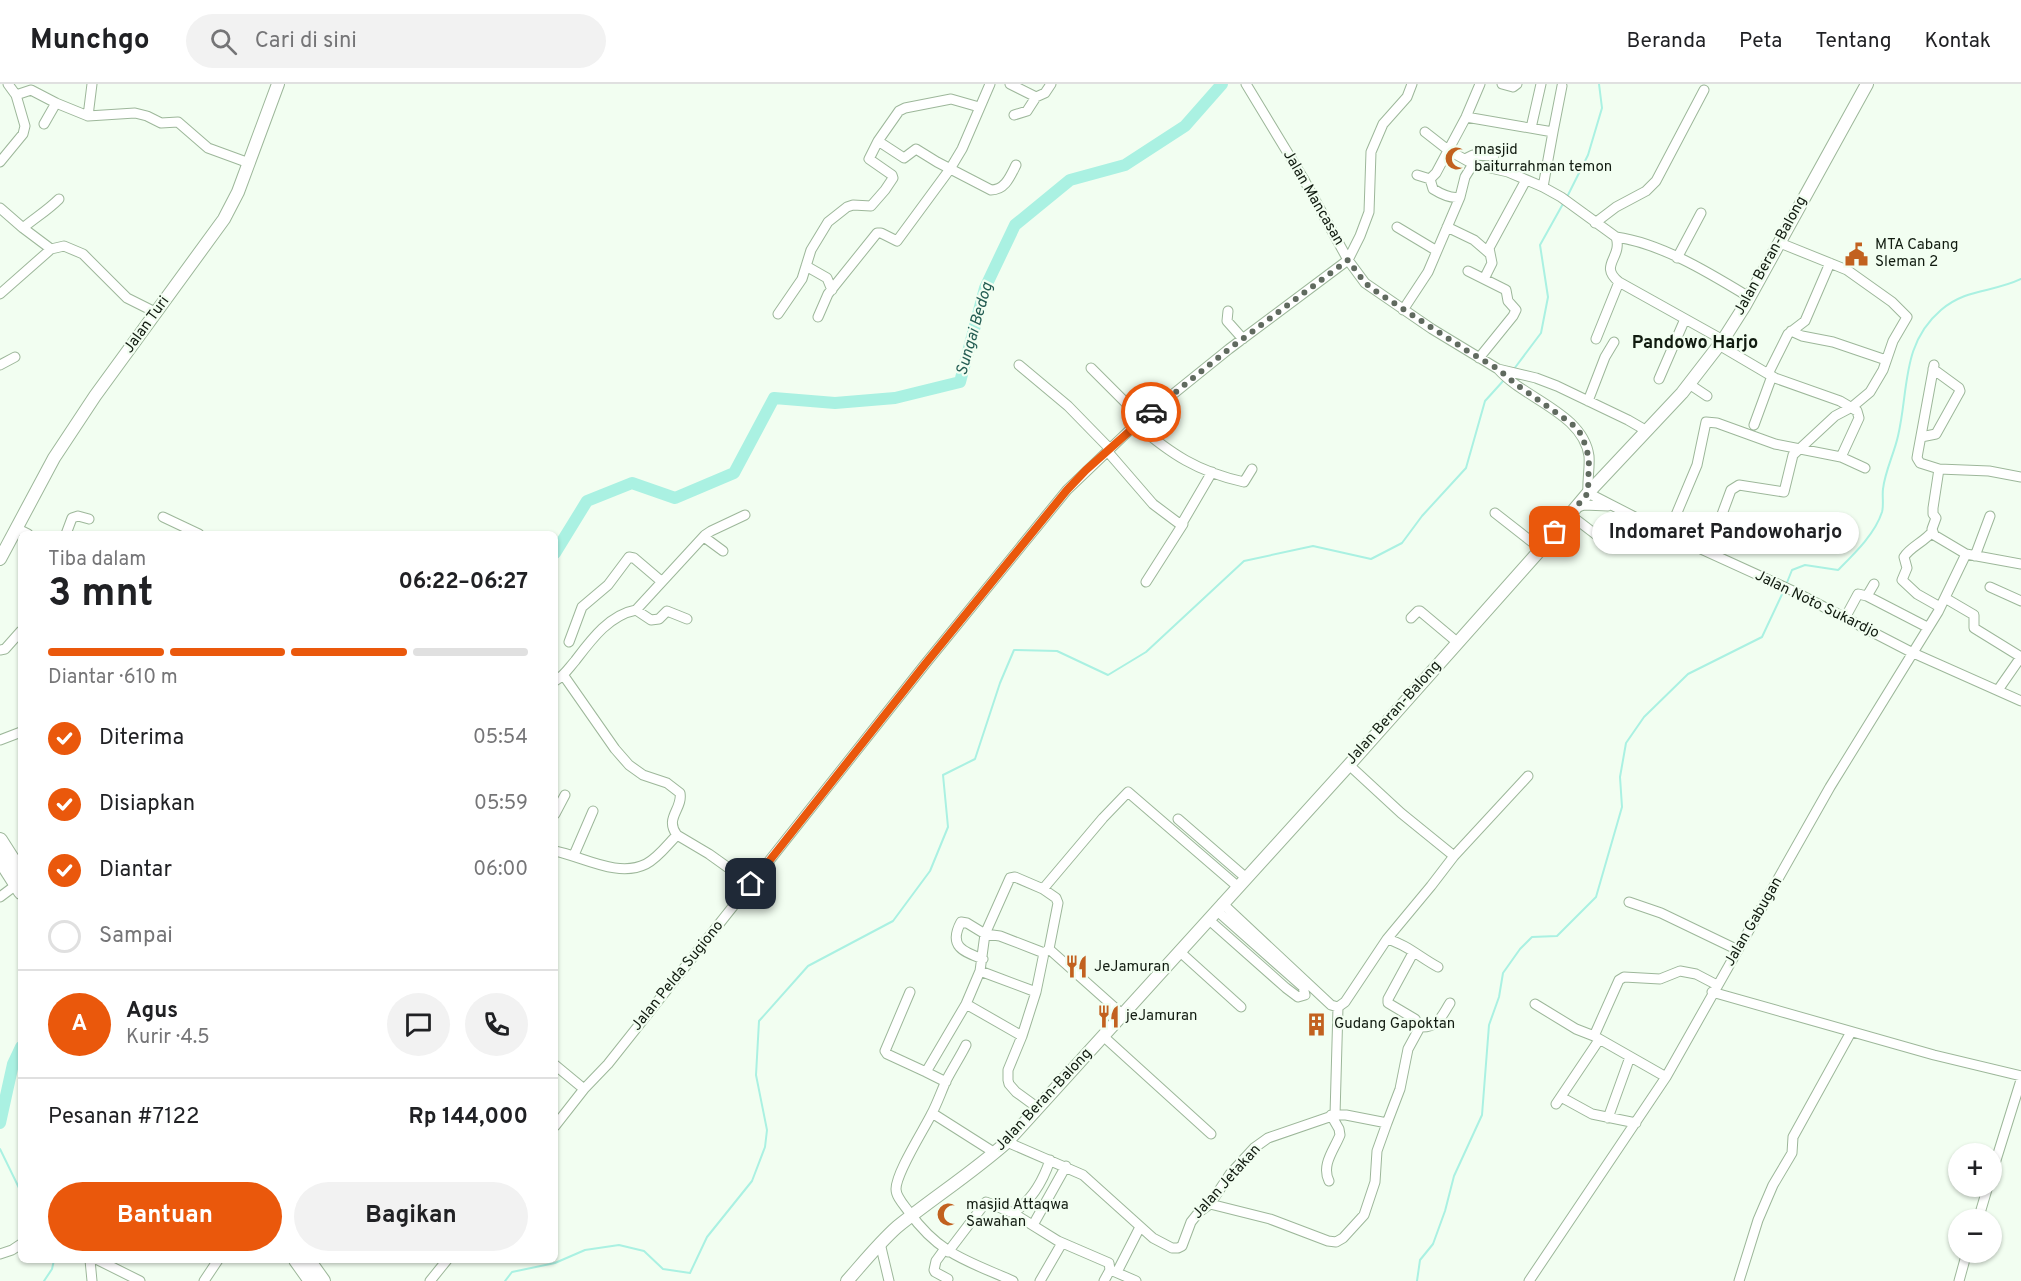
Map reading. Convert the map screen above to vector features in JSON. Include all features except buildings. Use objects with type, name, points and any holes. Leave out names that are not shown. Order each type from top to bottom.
[{"type":"highway","points":[[0,840],[18,881]]},
{"type":"highway","points":[[0,859],[18,882]]},
{"type":"highway","points":[[298,1263],[311,1281]]},
{"type":"highway","points":[[310,1263],[323,1281]]},
{"type":"main road","name":"Jalan Turi","points":[[0,559],[54,458],[95,396],[224,219],[238,192],[278,84]]},
{"type":"main road","name":"Jalan Beran-Balong","points":[[847,1281],[880,1243],[1007,1142],[1349,765],[1588,493],[1689,384],[1721,342],[1749,297],[1867,84]]},
{"type":"street","points":[[0,162],[24,130],[25,122],[16,95],[8,84]]},
{"type":"street","points":[[88,116],[92,84]]},
{"type":"street","points":[[818,317],[832,290],[877,233],[881,232],[897,241],[962,149],[990,84]]},
{"type":"street","points":[[1010,84],[1036,97]]},
{"type":"street","name":"Jalan Mancasan","points":[[1246,84],[1303,178],[1348,260],[1365,283],[1403,310],[1498,369],[1536,378],[1647,431]]},
{"type":"street","points":[[1348,260],[1370,212],[1371,152],[1383,124],[1407,97],[1412,84]]},
{"type":"street","points":[[1430,179],[1436,173],[1466,117],[1480,84]]},
{"type":"street","points":[[1502,84],[1513,87],[1517,84]]},
{"type":"street","points":[[1531,128],[1541,84]]},
{"type":"street","points":[[1543,187],[1562,86]]},
{"type":"street","points":[[1014,115],[1027,111],[1036,97],[1048,88]]},
{"type":"street","points":[[16,95],[29,90],[88,116],[135,113],[160,123],[176,121],[184,125],[208,148],[249,163]]},
{"type":"street","points":[[1595,223],[1656,181],[1704,90]]},
{"type":"street","points":[[778,314],[802,279],[811,250],[828,222],[847,207],[871,206],[893,178],[869,159],[878,141],[899,111],[951,99],[979,107]]},
{"type":"street","points":[[44,123],[56,103]]},
{"type":"street","points":[[1466,117],[1553,132]]},
{"type":"street","points":[[1425,132],[1448,150],[1469,161],[1508,172],[1543,187],[1561,197],[1616,237],[1642,242],[1717,277],[1749,297]]},
{"type":"street","points":[[878,141],[904,158],[916,149],[991,190],[999,190],[1009,179],[1016,165]]},
{"type":"street","points":[[1403,310],[1428,272],[1460,197],[1469,161],[1473,155],[1494,156]]},
{"type":"street","points":[[1417,175],[1430,179]]},
{"type":"street","points":[[1430,179],[1433,189],[1448,196],[1460,197]]},
{"type":"street","points":[[1484,279],[1492,263],[1489,248],[1526,180]]},
{"type":"street","points":[[23,228],[59,199]]},
{"type":"street","points":[[0,208],[51,249]]},
{"type":"street","points":[[1677,258],[1701,213]]},
{"type":"street","points":[[1397,227],[1437,251]]},
{"type":"street","points":[[1447,227],[1474,240],[1489,253]]},
{"type":"street","points":[[1616,237],[1618,247],[1609,271],[1611,276],[1619,282],[1685,319],[1770,375],[1840,400],[1852,407],[1859,414],[1859,418],[1841,457]]},
{"type":"street","points":[[1708,552],[1731,490],[1739,485],[1784,492],[1792,457],[1835,416],[1852,407],[1870,392],[1878,381],[1893,341],[1907,317],[1858,276],[1780,243]]},
{"type":"street","points":[[0,294],[51,249],[63,246],[83,254],[127,298],[157,312]]},
{"type":"street","name":"Jalan Pelda Sugiono","points":[[558,1122],[584,1089],[608,1064],[926,663],[1067,490],[1139,422],[1243,339],[1348,260]]},
{"type":"street","points":[[1754,425],[1770,375],[1791,331],[1805,321],[1830,263]]},
{"type":"street","points":[[806,266],[827,279],[832,290]]},
{"type":"street","points":[[1468,271],[1506,290],[1508,301],[1516,309],[1515,314],[1479,358]]},
{"type":"street","points":[[1596,339],[1619,282]]},
{"type":"street","points":[[1228,311],[1227,321],[1243,339]]},
{"type":"street","points":[[1659,380],[1685,319]]},
{"type":"street","points":[[1791,331],[1886,360]]},
{"type":"street","points":[[1588,401],[1605,357],[1614,342]]},
{"type":"street","points":[[0,365],[15,357]]},
{"type":"street","points":[[1019,365],[1068,406],[1109,450],[1153,504],[1177,524],[1183,524]]},
{"type":"street","points":[[1921,437],[1936,434],[1956,402],[1960,391],[1934,367],[1921,437],[1917,460],[1924,466],[1939,469],[1998,472],[2021,477]]},
{"type":"street","points":[[1090,368],[1166,450],[1190,464],[1244,482],[1252,469]]},
{"type":"street","points":[[1498,369],[1572,424],[1582,435],[1589,458],[1588,493]]},
{"type":"street","points":[[1689,384],[1707,396]]},
{"type":"street","points":[[1668,534],[1697,465],[1706,422],[1717,423],[1798,450],[1841,457],[1865,468]]},
{"type":"street","points":[[1939,469],[1933,508],[1936,519],[1932,532],[1925,541],[1904,556],[1907,568],[1902,582],[1917,594],[1974,615],[1974,628],[2021,657],[1998,690]]},
{"type":"street","points":[[1146,582],[1183,524],[1212,472]]},
{"type":"street","name":"Jalan Noto Sukardjo","points":[[1588,493],[1668,534],[1793,591],[1911,652],[2021,701]]},
{"type":"street","name":"Jalan Noto Sukardjo","points":[[1572,511],[1593,504],[1614,506]]},
{"type":"street","points":[[1572,511],[1603,540]]},
{"type":"street","points":[[1495,513],[1541,549]]},
{"type":"street","points":[[67,531],[72,518],[78,516],[89,519]]},
{"type":"street","points":[[558,679],[564,676],[611,620],[625,612],[636,610],[704,537],[711,531],[745,516]]},
{"type":"street","name":"Jalan Gabugan","points":[[1529,1281],[1666,1077],[1830,787],[1942,603],[1990,516]]},
{"type":"street","points":[[162,517],[180,530]]},
{"type":"street","points":[[16,528],[22,531]]},
{"type":"street","points":[[1932,532],[1945,543],[1970,555],[2021,564]]},
{"type":"street","points":[[704,537],[723,551]]},
{"type":"street","points":[[569,642],[582,607],[609,585],[629,557],[634,558],[661,581]]},
{"type":"street","points":[[1867,596],[1874,584]]},
{"type":"street","points":[[1990,587],[2021,601]]},
{"type":"street","points":[[1845,618],[1858,594],[1867,596],[1927,627]]},
{"type":"street","points":[[636,610],[651,620],[659,619],[667,611],[687,619]]},
{"type":"street","points":[[1411,618],[1420,611],[1458,642]]},
{"type":"street","points":[[0,650],[5,649],[18,634]]},
{"type":"street","points":[[564,676],[615,749],[629,765],[643,776],[667,783],[680,793],[681,798],[671,824],[677,835],[709,854],[751,884]]},
{"type":"street","points":[[0,740],[18,733]]},
{"type":"street","points":[[1349,765],[1401,813],[1454,856]]},
{"type":"street","points":[[1338,1007],[1345,1002],[1387,939],[1454,856],[1528,776]]},
{"type":"street","points":[[1043,889],[1103,818],[1129,792],[1241,882]]},
{"type":"street","points":[[558,808],[565,795]]},
{"type":"street","points":[[574,855],[592,811]]},
{"type":"street","points":[[1178,819],[1241,882]]},
{"type":"street","points":[[558,852],[619,869],[633,868],[648,863],[677,835]]},
{"type":"street","points":[[926,1072],[966,1004],[980,971],[986,934],[1010,878],[1015,877],[1043,889],[1056,898],[1058,903],[1047,951],[1022,1036],[1008,1070],[1009,1084],[1038,1108]]},
{"type":"street","points":[[0,897],[18,884]]},
{"type":"street","points":[[1629,902],[1662,913],[1738,950]]},
{"type":"street","points":[[1215,911],[1331,1005],[1338,1007]]},
{"type":"street","points":[[1215,911],[1304,987],[1305,995],[1298,997],[1286,988],[1215,911]]},
{"type":"street","points":[[983,959],[965,953],[960,948],[956,938],[961,922],[986,934],[1000,936],[1047,951],[1122,1014]]},
{"type":"street","points":[[1387,939],[1398,942],[1438,967]]},
{"type":"street","points":[[1179,951],[1241,1006]]},
{"type":"street","points":[[1413,953],[1388,999],[1390,1005],[1415,1019],[1420,1027]]},
{"type":"street","points":[[980,971],[1035,992]]},
{"type":"street","points":[[1636,1123],[1592,1114],[1559,1100],[1596,1038],[1622,977],[1660,979],[1680,971],[1701,976],[1715,988],[1851,1032],[2021,1078],[2001,1143]]},
{"type":"street","points":[[910,992],[885,1051],[946,1082]]},
{"type":"street","points":[[1420,1027],[1430,1028],[1437,1023],[1450,1003]]},
{"type":"street","points":[[966,1004],[1022,1036]]},
{"type":"street","points":[[1535,1004],[1576,1029],[1666,1077]]},
{"type":"street","points":[[1329,1181],[1325,1173],[1326,1167],[1340,1135],[1333,1115],[1338,1007]]},
{"type":"street","points":[[1210,1204],[1270,1219],[1328,1241],[1336,1242],[1343,1238],[1364,1215],[1375,1182],[1377,1151],[1400,1089],[1408,1049],[1420,1027]]},
{"type":"street","points":[[1739,1281],[1758,1220],[1773,1185],[1792,1153],[1793,1137],[1851,1032]]},
{"type":"street","points":[[1103,1036],[1211,1134]]},
{"type":"street","points":[[966,1046],[897,1182],[896,1191],[912,1216],[946,1251],[991,1276],[1013,1281]]},
{"type":"street","points":[[1608,1118],[1630,1057]]},
{"type":"street","points":[[558,1067],[584,1089]]},
{"type":"street","points":[[932,1113],[995,1153]]},
{"type":"street","name":"Jalan Jetakan","points":[[1007,1142],[1083,1175],[1140,1227],[1161,1242],[1178,1248],[1182,1246],[1191,1222],[1210,1204],[1230,1174],[1254,1148],[1268,1138],[1333,1115],[1346,1115],[1387,1123]]},
{"type":"street","points":[[1013,1213],[1029,1201],[1050,1160]]},
{"type":"street","points":[[1033,1225],[1066,1166]]},
{"type":"street","points":[[948,1279],[935,1272],[936,1261],[986,1202],[1013,1213],[1062,1243],[1108,1263],[1114,1271],[1136,1281]]},
{"type":"street","points":[[1104,1281],[1114,1271],[1140,1227]]},
{"type":"street","points":[[880,1243],[889,1281]]},
{"type":"street","points":[[1040,1281],[1062,1243]]},
{"type":"street","points":[[0,1254],[18,1246]]},
{"type":"street","points":[[90,1263],[92,1281]]},
{"type":"street","points":[[204,1281],[216,1263]]},
{"type":"street","points":[[430,1281],[445,1263]]},
{"type":"street","points":[[1959,1281],[1964,1263]]},
{"type":"street","points":[[115,1264],[140,1281]]},
{"type":"waterway","name":"Sungai Bedog","points":[[558,548],[587,501],[632,483],[675,498],[734,473],[774,398],[835,403],[895,398],[960,382],[985,288],[1015,225],[1070,180],[1125,165],[1185,126],[1222,84]]},
{"type":"waterway","points":[[1567,197],[1588,155],[1602,108],[1599,84]]},
{"type":"waterway","points":[[1514,369],[1541,333],[1548,297],[1540,245],[1564,202]]},
{"type":"waterway","points":[[1786,585],[1792,570],[1805,565],[1838,570],[1863,543],[1879,520],[1883,509],[1884,482],[1898,436],[1909,368],[1919,338],[1928,323],[1941,310],[1960,298],[2021,279]]},
{"type":"waterway","points":[[558,1262],[585,1250],[619,1245],[644,1251],[663,1269],[690,1273],[707,1237],[752,1181],[765,1147],[767,1130],[756,1075],[759,1021],[808,966],[893,921],[930,871],[948,827],[943,775],[975,759],[1000,683],[1014,650],[1057,651],[1108,675],[1146,652],[1244,561],[1313,546],[1371,559],[1402,543],[1422,516],[1466,468],[1485,401],[1504,380]]},
{"type":"waterway","points":[[1417,1281],[1420,1260],[1433,1244],[1454,1176],[1482,1115],[1489,1025],[1499,997],[1503,973],[1520,949],[1532,937],[1557,936],[1596,897],[1622,807],[1620,777],[1626,743],[1644,717],[1688,674],[1762,637],[1784,590]]},
{"type":"waterway","name":"Sungai Bedog","points":[[0,1123],[13,1064],[18,1053]]},
{"type":"waterway","points":[[0,1149],[18,1186]]},
{"type":"waterway","points":[[44,1281],[53,1263]]},
{"type":"waterway","points":[[505,1281],[512,1272],[555,1263]]},
{"type":"way so far","points":[[1151,412],[1229,349],[1348,260],[1365,283],[1377,292],[1498,369],[1572,424],[1582,435],[1589,458],[1588,493],[1555,532]]},
{"type":"place","name":"masjid baiturrahman temon","points":[[1456,159]]},
{"type":"place","name":"MTA Cabang Sleman 2","points":[[1857,254]]},
{"type":"place","name":"Indomaret Pandowoharjo","points":[[1555,532]]},
{"type":"place","name":"JeJamuran","points":[[1076,967]]},
{"type":"place","name":"jeJamuran","points":[[1108,1016]]},
{"type":"place","name":"Gudang Gapoktan","points":[[1316,1024]]},
{"type":"place","name":"masjid Attaqwa Sawahan","points":[[948,1214]]},
{"type":"district","name":"Pandowo Harjo","points":[[1695,343]]},
{"type":"route","points":[[751,884],[1067,490],[1151,412]]}]
